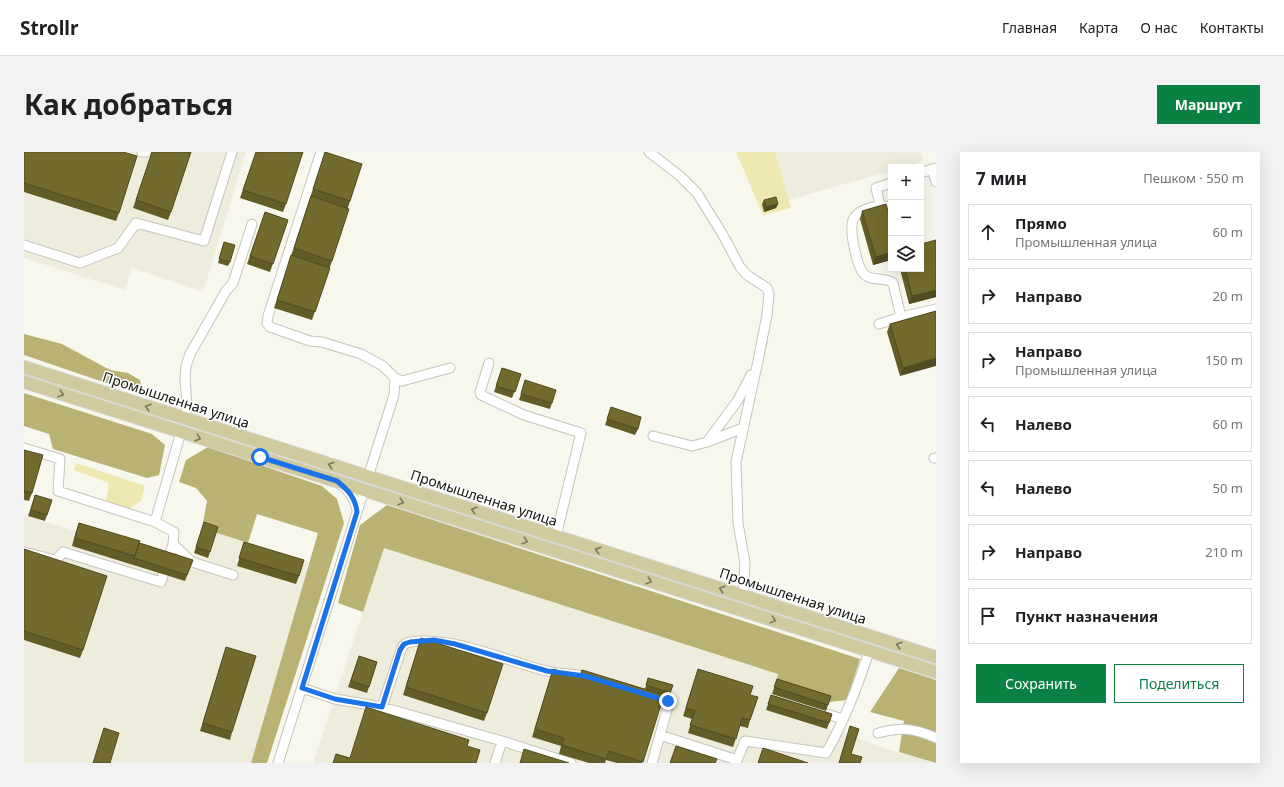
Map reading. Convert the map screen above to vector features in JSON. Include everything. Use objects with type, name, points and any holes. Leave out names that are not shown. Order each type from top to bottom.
[{"type":"main road","name":"Промышленная улица","points":[[24,367],[936,657]]},
{"type":"main road","name":"Промышленная улица","points":[[24,382],[936,672]]},
{"type":"main road","points":[[181,432],[186,419]]},
{"type":"main road","points":[[364,490],[368,477]]},
{"type":"main road","points":[[552,550],[556,536]]},
{"type":"main road","points":[[869,651],[873,637]]},
{"type":"street","points":[[24,245],[80,263],[118,248],[136,223],[204,241],[232,152]]},
{"type":"street","points":[[649,152],[680,176],[697,193],[724,235],[740,267],[747,275],[767,288],[769,294],[768,315],[742,428],[736,462],[738,523],[745,563],[743,596]]},
{"type":"street","points":[[320,155],[268,316],[268,323],[270,327],[310,341],[322,342],[361,354],[382,366],[395,378],[402,381],[450,368]]},
{"type":"street","points":[[924,172],[934,169],[936,182]]},
{"type":"street","points":[[880,205],[876,188],[888,184]]},
{"type":"street","points":[[888,207],[880,205],[866,208],[852,221],[852,234],[859,266],[864,275],[870,278],[889,280],[893,282],[901,317]]},
{"type":"street","points":[[186,419],[187,406],[185,378],[186,366],[190,354],[226,291],[233,283],[252,224]]},
{"type":"street","points":[[879,324],[936,309]]},
{"type":"street","points":[[707,442],[738,400],[758,361]]},
{"type":"street","points":[[489,363],[480,392],[481,395],[524,415],[582,432],[556,536]]},
{"type":"street","points":[[368,477],[394,395],[395,378]]},
{"type":"street","points":[[653,436],[692,446],[707,442],[742,428]]},
{"type":"street","points":[[155,522],[181,432]]},
{"type":"street","points":[[24,448],[60,459],[58,491],[155,522],[174,532],[173,544],[161,582],[63,552],[56,560],[24,552]]},
{"type":"street","points":[[337,481],[346,488],[352,496],[356,503],[357,512]]},
{"type":"street","points":[[278,763],[364,490]]},
{"type":"street","points":[[173,544],[192,562],[233,575]]},
{"type":"street","points":[[382,707],[400,650],[404,644],[410,642],[434,640],[455,644],[547,671],[581,675],[600,680]]},
{"type":"street","points":[[660,735],[737,760],[745,741],[826,753],[848,710],[869,651]]},
{"type":"street","points":[[302,688],[335,699],[382,707],[571,763]]},
{"type":"street","points":[[645,694],[668,701],[669,703],[652,763]]},
{"type":"street","points":[[808,708],[843,719]]},
{"type":"street","points":[[878,733],[893,729],[915,730],[936,738]]},
{"type":"street","points":[[495,763],[502,742]]},
{"type":"shaded area","points":[[24,152],[246,152],[203,292],[132,268],[125,290],[24,258]]},
{"type":"shaded area","points":[[736,152],[775,152],[791,208],[763,215]]},
{"type":"shaded area","points":[[775,152],[921,152],[923,160],[918,163],[888,164],[888,172],[788,200]]},
{"type":"shaded area","points":[[24,334],[62,344],[110,370],[128,373],[140,380],[141,386],[136,389],[106,383],[24,355]]},
{"type":"shaded area","points":[[24,372],[168,418],[167,423],[24,377]]},
{"type":"shaded area","points":[[24,393],[152,434],[165,445],[159,475],[147,478],[53,449],[49,434],[24,426]]},
{"type":"shaded area","points":[[197,427],[348,475],[346,480],[196,432]]},
{"type":"shaded area","points":[[208,447],[322,486],[337,499],[344,523],[267,763],[251,763],[318,533],[257,514],[248,543],[202,528],[207,501],[196,488],[179,482],[186,460]]},
{"type":"shaded area","points":[[76,463],[145,486],[141,501],[129,509],[106,501],[109,483],[74,470]]},
{"type":"shaded area","points":[[379,485],[552,539],[550,543],[378,489]]},
{"type":"shaded area","points":[[387,505],[860,659],[847,700],[829,702],[775,685],[778,674],[384,548],[363,612],[338,603],[360,525]]},
{"type":"shaded area","points":[[24,515],[190,566],[202,528],[309,562],[251,763],[24,763]]},
{"type":"shaded area","points":[[560,542],[864,639],[863,643],[559,546]]},
{"type":"shaded area","points":[[384,548],[778,674],[766,710],[847,734],[884,748],[935,763],[313,763]]},
{"type":"shaded area","points":[[880,644],[936,662],[936,666],[879,647]]},
{"type":"shaded area","points":[[899,668],[936,680],[936,763],[899,752],[904,721],[870,712]]},
{"type":"building","points":[[24,152],[123,152],[137,156],[119,213],[24,183]]},
{"type":"building","points":[[152,152],[191,152],[171,212],[136,200]]},
{"type":"building","points":[[256,152],[303,152],[286,204],[243,190]]},
{"type":"building","points":[[325,152],[362,164],[350,201],[313,189]]},
{"type":"building","points":[[311,196],[349,209],[332,261],[294,248]]},
{"type":"building","points":[[776,197],[778,204],[766,207],[764,200]]},
{"type":"building","points":[[886,204],[888,211],[888,253],[876,257],[862,211]]},
{"type":"building","points":[[265,212],[288,220],[273,264],[250,256]]},
{"type":"building","points":[[936,240],[936,290],[912,296],[906,272],[924,272],[924,243]]},
{"type":"building","points":[[224,242],[235,245],[230,262],[219,259]]},
{"type":"building","points":[[291,255],[330,268],[315,312],[277,300]]},
{"type":"building","points":[[936,311],[936,358],[903,368],[890,324]]},
{"type":"building","points":[[502,368],[521,374],[515,392],[496,386]]},
{"type":"building","points":[[525,380],[556,390],[552,403],[521,394]]},
{"type":"building","points":[[611,407],[641,417],[638,429],[607,419]]},
{"type":"building","points":[[24,450],[43,455],[32,493],[24,491]]},
{"type":"building","points":[[35,495],[52,500],[47,515],[31,510]]},
{"type":"building","points":[[204,522],[218,527],[210,552],[196,547]]},
{"type":"building","points":[[79,523],[140,541],[135,556],[75,538]]},
{"type":"building","points":[[244,542],[304,560],[299,576],[239,558]]},
{"type":"building","points":[[139,543],[193,560],[187,575],[134,558]]},
{"type":"building","points":[[24,549],[107,576],[83,650],[24,631]]},
{"type":"building","points":[[421,638],[503,664],[487,713],[406,687]]},
{"type":"building","points":[[226,647],[256,656],[232,732],[203,723]]},
{"type":"building","points":[[359,656],[377,662],[369,687],[351,681]]},
{"type":"building","points":[[553,669],[580,677],[582,670],[664,695],[643,762],[609,751],[606,759],[562,745],[564,738],[535,729]]},
{"type":"building","points":[[698,669],[753,686],[750,695],[758,697],[750,720],[742,718],[736,739],[690,725],[695,711],[686,708]]},
{"type":"building","points":[[648,678],[673,685],[670,693],[646,685]]},
{"type":"building","points":[[777,679],[831,696],[828,705],[774,687]]},
{"type":"building","points":[[771,695],[832,714],[829,723],[768,704]]},
{"type":"building","points":[[366,707],[469,740],[467,746],[480,750],[476,763],[333,763],[336,754],[350,758]]},
{"type":"building","points":[[850,726],[859,729],[851,754],[862,757],[860,763],[839,763]]},
{"type":"building","points":[[104,728],[119,733],[110,763],[93,763]]},
{"type":"building","points":[[676,746],[717,759],[715,763],[670,763]]},
{"type":"building","points":[[763,748],[808,763],[758,763]]},
{"type":"building","points":[[524,749],[569,763],[520,763]]},
{"type":"route","points":[[260,457],[337,481],[346,488],[356,503],[357,512],[302,688],[335,699],[382,707],[400,650],[404,644],[434,640],[455,644],[547,671],[585,676],[668,701]]}]
